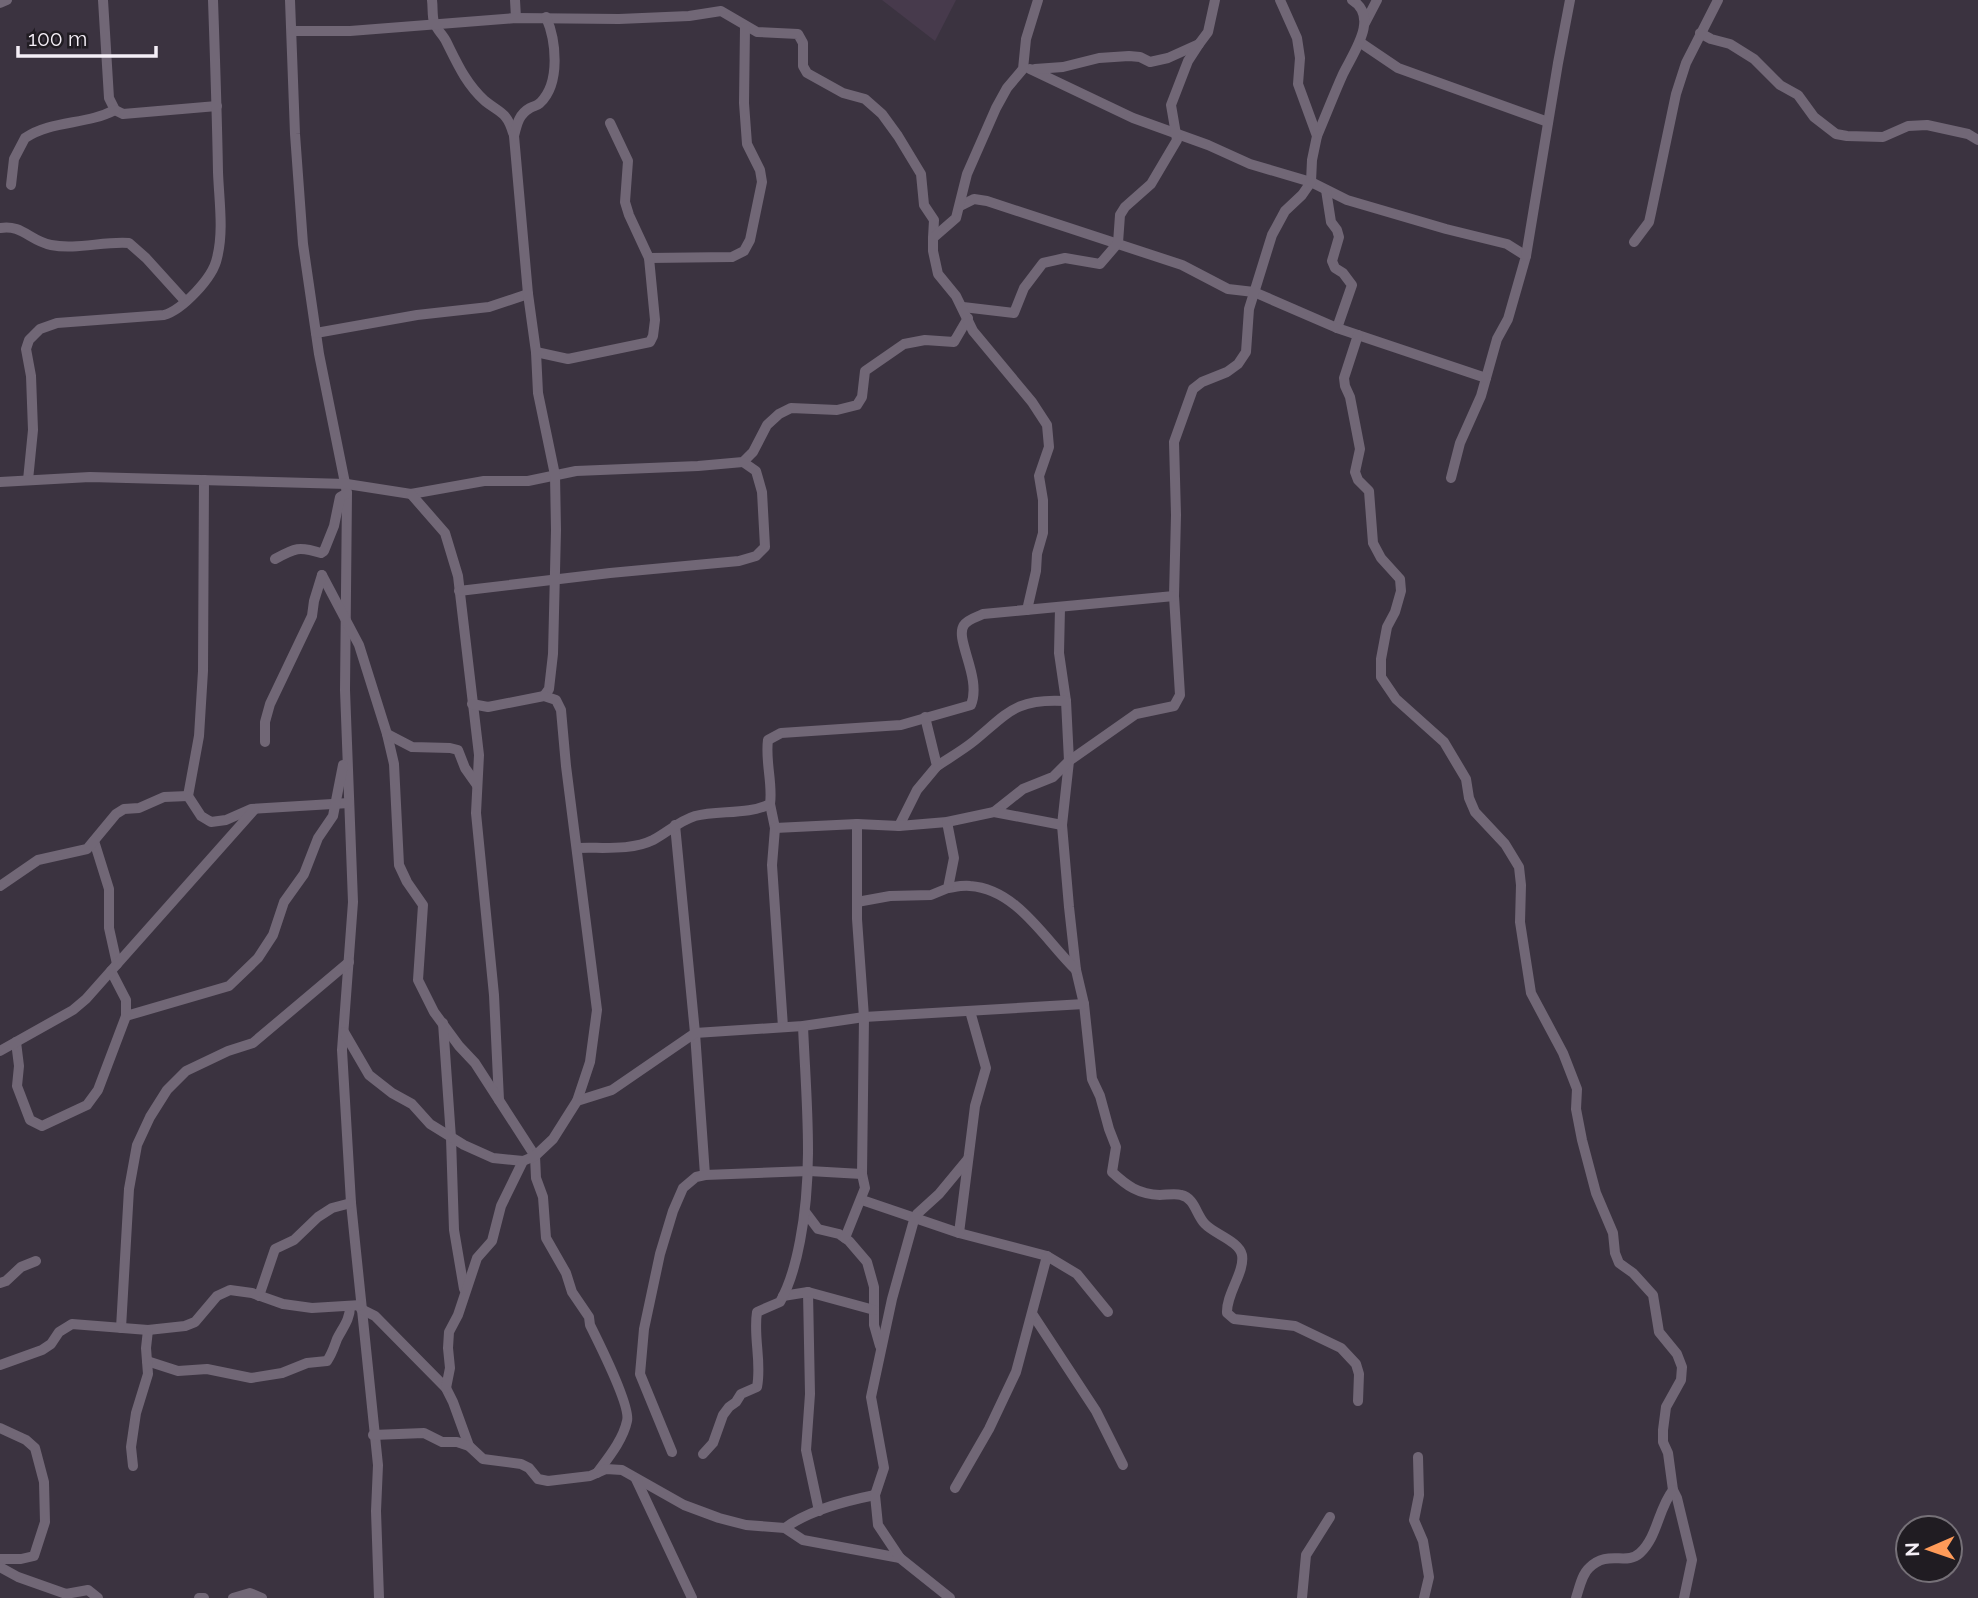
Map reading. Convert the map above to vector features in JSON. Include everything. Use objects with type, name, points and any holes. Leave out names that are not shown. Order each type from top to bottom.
[{"type":"street","points":[[0,3],[7,0]]},
{"type":"street","points":[[103,0],[109,98],[115,110],[123,114],[217,106]]},
{"type":"street","points":[[29,480],[33,430],[31,376],[26,349],[29,340],[40,329],[57,323],[164,315],[177,311],[212,272],[218,253],[219,207],[213,0]]},
{"type":"street","points":[[290,0],[295,134],[303,244],[316,333],[347,489],[345,690],[353,902],[342,1049],[357,1307],[378,1465],[376,1511],[379,1598]]},
{"type":"street","points":[[432,0],[434,23],[445,39],[455,63],[486,102],[501,110],[509,120],[514,136],[536,352],[537,393],[555,475],[553,654],[549,689],[544,696]]},
{"type":"street","points":[[515,0],[516,18]]},
{"type":"street","points":[[1027,69],[1027,39],[1038,0]]},
{"type":"street","points":[[963,307],[1014,313],[1024,288],[1043,263],[1065,258],[1100,264],[1118,243],[1120,215],[1125,207],[1152,184],[1177,140],[1171,105],[1188,61],[1208,32],[1215,0]]},
{"type":"street","points":[[1280,0],[1297,38],[1300,58],[1298,84],[1317,136]]},
{"type":"street","points":[[994,812],[1023,789],[1053,777],[1069,761],[1136,714],[1174,706],[1180,695],[1174,596],[1174,442],[1193,389],[1202,382],[1227,372],[1238,364],[1246,352],[1247,322],[1272,235],[1285,211],[1303,195],[1311,183],[1311,160],[1317,136],[1343,74],[1361,43],[1364,13],[1359,4],[1352,0]]},
{"type":"street","points":[[1364,26],[1377,0]]},
{"type":"street","points":[[1451,478],[1460,443],[1481,396],[1497,339],[1508,319],[1527,256],[1570,0]]},
{"type":"street","points":[[1634,243],[1648,222],[1676,94],[1686,63],[1718,0]]},
{"type":"street","points":[[292,31],[350,31],[516,18],[675,17],[721,11],[757,32],[798,34],[803,44],[803,66],[807,73],[843,93],[865,99],[882,114],[921,174],[924,205],[934,220],[933,251],[938,274],[963,307],[978,338],[1032,402],[1047,425],[1049,447],[1040,477],[1043,533],[1027,610]]},
{"type":"street","points":[[514,136],[517,120],[527,109],[538,105],[547,94],[552,78],[554,35],[546,17]]},
{"type":"street","points":[[649,258],[732,257],[744,251],[750,240],[762,182],[760,170],[747,144],[744,103],[745,27]]},
{"type":"street","points":[[1700,33],[1730,44],[1754,59],[1780,85],[1798,95],[1814,117],[1836,134],[1883,137],[1908,126],[1927,125],[1968,134],[1978,140]]},
{"type":"street","points":[[1361,43],[1398,68],[1548,122]]},
{"type":"street","points":[[933,238],[956,218],[967,174],[996,108],[1007,88],[1027,69],[1063,67],[1099,58],[1129,55],[1150,62],[1168,58],[1199,44]]},
{"type":"street","points":[[1027,69],[1133,118],[1250,164],[1311,183],[1347,200],[1408,219],[1507,244],[1527,256]]},
{"type":"street","points":[[11,185],[14,159],[20,143],[25,138],[61,123],[83,122],[115,110]]},
{"type":"street","points":[[536,352],[568,359],[650,342],[653,336],[655,320],[649,258],[629,215],[625,201],[628,161],[610,123]]},
{"type":"street","points":[[1326,190],[1331,222],[1339,237],[1332,261],[1335,268],[1348,277],[1352,285],[1337,328]]},
{"type":"street","points":[[960,206],[974,200],[988,201],[1118,243],[1182,265],[1228,289],[1254,292],[1337,328],[1486,378]]},
{"type":"street","points":[[0,228],[15,227],[40,242],[55,246],[129,243],[146,257],[186,301]]},
{"type":"street","points":[[316,333],[489,307],[528,294]]},
{"type":"street","points":[[743,462],[753,452],[767,425],[779,414],[791,408],[837,410],[857,405],[862,397],[865,371],[904,344],[925,340],[954,342],[968,318]]},
{"type":"street","points":[[1358,335],[1344,378],[1360,449],[1355,472],[1358,480],[1369,491],[1373,543],[1381,558],[1400,579],[1401,591],[1387,627],[1381,659],[1381,677],[1396,699],[1444,742],[1465,779],[1475,812],[1505,844],[1519,867],[1520,922],[1531,993],[1563,1053],[1577,1089],[1576,1109],[1582,1140],[1596,1193],[1613,1233],[1615,1253],[1619,1263],[1633,1273],[1653,1295],[1659,1332],[1677,1354],[1682,1367],[1681,1380],[1666,1407],[1663,1443],[1668,1453],[1673,1490],[1678,1498],[1692,1560],[1684,1598]]},
{"type":"street","points":[[0,482],[90,477],[204,480],[411,494],[484,481],[528,481],[576,471],[743,462],[755,471],[762,492],[765,547],[756,556],[739,561],[459,591]]},
{"type":"street","points":[[204,480],[203,671],[199,736],[188,796],[201,816],[211,822],[226,820],[251,809],[349,803]]},
{"type":"street","points":[[275,559],[295,548],[324,551],[334,526],[340,497],[347,489]]},
{"type":"street","points":[[411,494],[444,533],[458,576],[479,755],[476,813],[494,995],[499,1102]]},
{"type":"street","points":[[265,742],[267,712],[312,616],[322,575],[359,645],[387,734],[394,764],[399,865],[423,905],[418,980],[434,1012],[475,1063],[535,1156],[536,1178],[543,1197],[546,1238],[566,1273],[572,1292],[589,1317],[590,1325],[625,1404],[628,1419],[613,1451],[597,1473]]},
{"type":"street","points":[[783,1027],[772,865],[775,828],[770,804],[766,751],[768,740],[774,735],[812,729],[901,725],[971,705],[974,696],[973,672],[962,642],[961,630],[965,622],[983,614],[1174,596]]},
{"type":"street","points":[[1060,608],[1059,653],[1066,701],[1069,761],[1062,825],[1076,970],[1084,1004],[1091,1079],[1100,1096],[1116,1147],[1112,1172],[1127,1186],[1138,1191],[1156,1195],[1182,1195],[1191,1200],[1204,1223],[1237,1247],[1242,1256],[1227,1304],[1227,1313],[1234,1319],[1296,1326],[1341,1348],[1356,1364],[1359,1374],[1358,1401]]},
{"type":"street","points":[[344,1032],[369,1075],[412,1104],[430,1124],[451,1138],[493,1158],[523,1161],[535,1156],[553,1139],[577,1101],[590,1062],[597,1010],[561,710],[556,700],[544,696],[488,707],[472,704]]},
{"type":"street","points":[[900,826],[917,790],[937,766],[974,741],[996,720],[1024,704],[1044,699],[1066,701]]},
{"type":"street","points":[[925,717],[937,766]]},
{"type":"street","points":[[387,734],[412,747],[458,750],[465,768],[477,785]]},
{"type":"street","points":[[126,1016],[229,986],[258,958],[273,935],[284,902],[304,874],[318,838],[333,816],[347,744]]},
{"type":"street","points":[[0,887],[38,860],[86,849],[116,814],[124,809],[139,807],[164,797],[188,796]]},
{"type":"street","points":[[578,848],[624,847],[651,841],[674,825],[692,817],[712,812],[762,808],[770,804]]},
{"type":"street","points":[[0,1051],[73,1010],[86,999],[254,810]]},
{"type":"street","points":[[775,828],[857,824],[900,826],[947,822],[994,812],[1062,825]]},
{"type":"street","points":[[947,822],[954,858],[948,887]]},
{"type":"street","points":[[845,1238],[865,1188],[862,1174],[864,1017],[857,902],[857,824]]},
{"type":"street","points":[[674,825],[695,1032],[705,1175]]},
{"type":"street","points":[[16,1042],[19,1066],[17,1086],[30,1120],[42,1126],[87,1105],[93,1098],[107,1069],[126,1016],[126,1000],[114,967],[109,928],[109,889],[94,841]]},
{"type":"street","points":[[857,902],[931,895],[948,887],[970,886],[991,892],[1010,902],[1027,916],[1076,970]]},
{"type":"street","points":[[121,1328],[129,1189],[137,1145],[150,1117],[167,1090],[186,1071],[228,1051],[253,1043],[349,961]]},
{"type":"street","points":[[577,1101],[612,1090],[695,1032],[803,1026],[864,1017],[1084,1004]]},
{"type":"street","points":[[959,1234],[975,1106],[986,1068],[970,1011]]},
{"type":"street","points":[[443,1023],[454,1230],[465,1292]]},
{"type":"street","points":[[703,1454],[713,1443],[723,1415],[729,1407],[741,1394],[757,1387],[757,1312],[780,1302],[794,1269],[806,1213],[809,1171],[803,1026]]},
{"type":"street","points":[[950,1598],[900,1558],[878,1525],[875,1495],[884,1468],[871,1397],[895,1285],[914,1220],[968,1159]]},
{"type":"street","points":[[446,1388],[450,1361],[447,1337],[458,1315],[477,1258],[492,1241],[501,1206],[523,1161]]},
{"type":"street","points":[[673,1452],[640,1374],[644,1329],[660,1254],[683,1188],[696,1177],[705,1175],[809,1171],[862,1174]]},
{"type":"street","points":[[862,1200],[959,1234],[1046,1256],[1077,1275],[1108,1312]]},
{"type":"street","points":[[259,1296],[275,1249],[294,1240],[318,1217],[332,1208],[351,1203]]},
{"type":"street","points":[[806,1213],[818,1230],[845,1238],[867,1262],[874,1286],[874,1325],[881,1349]]},
{"type":"street","points":[[956,1488],[989,1429],[1016,1372],[1033,1315],[1046,1256]]},
{"type":"street","points":[[0,1283],[21,1267],[36,1261]]},
{"type":"street","points":[[0,1366],[42,1350],[51,1344],[59,1332],[72,1324],[148,1330],[167,1329],[195,1322],[217,1296],[230,1290],[282,1304],[312,1308],[357,1307],[375,1316],[446,1388],[468,1446]]},
{"type":"street","points":[[783,1296],[808,1292],[874,1310]]},
{"type":"street","points":[[808,1292],[810,1394],[806,1450],[819,1511]]},
{"type":"street","points":[[147,1361],[178,1371],[207,1369],[251,1378],[282,1373],[307,1363],[327,1361],[338,1336],[357,1307]]},
{"type":"street","points":[[1033,1315],[1096,1411],[1123,1465]]},
{"type":"street","points":[[133,1466],[131,1447],[136,1413],[148,1374],[148,1330]]},
{"type":"street","points":[[0,1428],[26,1440],[35,1448],[44,1482],[45,1522],[34,1556],[0,1559]]},
{"type":"street","points":[[373,1435],[424,1433],[442,1441],[468,1446],[483,1459],[522,1464],[538,1479],[548,1481],[590,1476],[606,1469],[622,1470],[684,1505],[719,1518],[746,1525],[785,1528],[803,1540],[900,1558]]},
{"type":"street","points":[[1418,1457],[1419,1495],[1414,1520],[1415,1528],[1423,1541],[1429,1577],[1424,1598]]},
{"type":"street","points":[[636,1479],[692,1598]]},
{"type":"street","points":[[1576,1598],[1587,1569],[1601,1559],[1611,1556],[1626,1559],[1637,1557],[1650,1543],[1664,1501],[1673,1490]]},
{"type":"street","points":[[785,1528],[797,1519],[854,1499],[875,1495]]},
{"type":"street","points":[[1302,1598],[1306,1555],[1330,1517]]},
{"type":"street","points":[[0,1567],[18,1577],[66,1594],[88,1590],[98,1598]]},
{"type":"street","points":[[233,1598],[250,1592],[262,1598]]},
{"type":"shaded area","points":[[882,0],[956,0],[935,41]]}]
